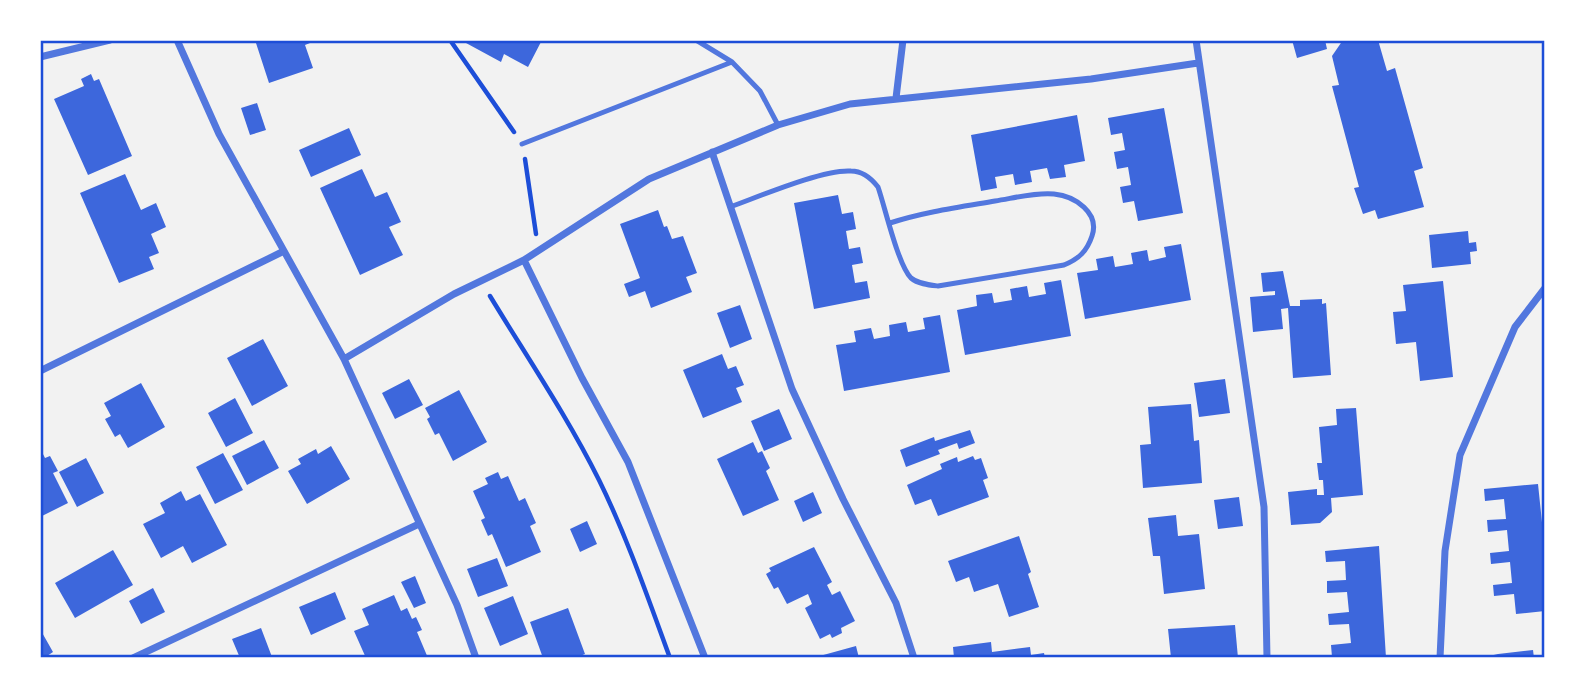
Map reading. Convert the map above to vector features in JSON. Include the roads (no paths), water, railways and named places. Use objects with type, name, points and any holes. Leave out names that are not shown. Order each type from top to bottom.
[{"type":"street","points":[[40,57],[110,40]]},
{"type":"street","points":[[177,40],[219,134],[344,359],[457,606],[476,658]]},
{"type":"street","points":[[895,98],[903,40]]},
{"type":"street","points":[[1196,40],[1264,507],[1267,658]]},
{"type":"street","points":[[344,359],[454,294],[524,260],[649,179],[778,125],[850,104],[1091,79],[1198,63]]},
{"type":"street","points":[[712,152],[792,389],[895,603],[914,658]]},
{"type":"street","points":[[40,372],[284,251]]},
{"type":"street","points":[[524,260],[582,378],[628,462],[705,658]]},
{"type":"street","points":[[1440,658],[1445,551],[1460,456],[1515,327],[1545,288]]},
{"type":"street","points":[[133,658],[419,524]]},
{"type":"lane","points":[[696,40],[732,62],[760,92],[778,125]]},
{"type":"lane","points":[[522,144],[732,62]]},
{"type":"lane","points":[[730,207],[793,185],[850,171],[862,173],[871,178],[878,187],[900,257],[911,278],[927,285],[938,286],[1064,265],[1083,254],[1094,232],[1091,215],[1082,204],[1066,196],[1054,194],[934,211],[890,223]]}]
